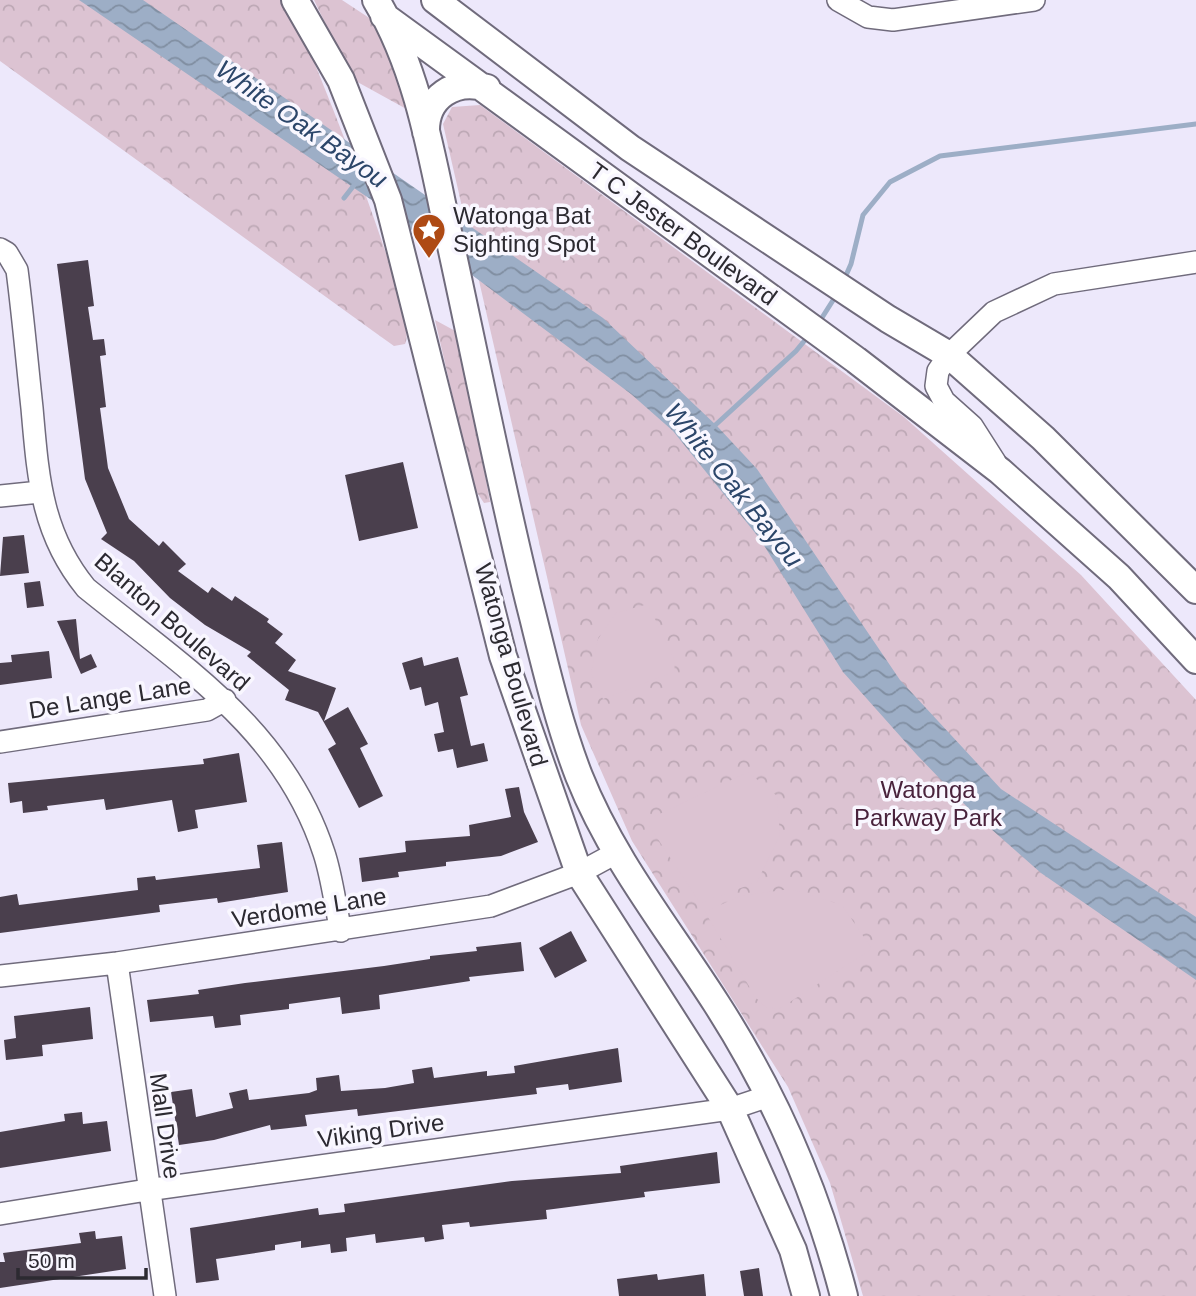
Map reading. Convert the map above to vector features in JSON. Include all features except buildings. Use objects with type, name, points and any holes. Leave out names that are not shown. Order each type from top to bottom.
[{"type":"main road","name":"Watonga Boulevard","points":[[295,0],[341,80],[387,200],[421,324],[503,656],[579,873],[730,1109],[793,1250],[806,1296]]},
{"type":"main road","name":"T C Jester Boulevard","points":[[363,0],[381,9],[856,360],[1000,471],[1118,577],[1196,660]]},
{"type":"main road","name":"T C Jester Boulevard","points":[[435,0],[630,148],[888,319],[949,355],[1043,438],[1196,590]]},
{"type":"main road","name":"Watonga Boulevard","points":[[381,9],[405,63],[426,134],[510,522],[554,702],[580,776],[615,853],[717,1006],[769,1096],[804,1170],[833,1254],[844,1296]]},
{"type":"main road","points":[[426,134],[428,114],[447,90],[467,84],[487,88]]},
{"type":"main road","points":[[605,177],[630,148]]},
{"type":"main road","points":[[473,531],[510,522]]},
{"type":"street","points":[[838,0],[868,17],[893,19],[1034,0]]},
{"type":"street","name":"Blanton Boulevard","points":[[4,251],[17,270],[40,492],[63,556],[86,588],[225,700],[283,766],[302,801],[324,853],[341,931]]},
{"type":"street","points":[[1000,471],[972,426],[944,401],[936,386],[938,371],[949,355],[994,312],[1054,284],[1196,262]]},
{"type":"street","points":[[0,496],[40,492]]},
{"type":"street","name":"De Lange Lane","points":[[0,741],[207,710],[225,700]]},
{"type":"street","name":"Verdome Lane","points":[[0,976],[117,963],[341,931],[491,906],[579,873],[615,853]]},
{"type":"street","name":"Mall Drive","points":[[117,963],[164,1296]]},
{"type":"street","name":"Viking Drive","points":[[0,1214],[147,1190],[730,1109],[769,1096]]},
{"type":"green space","points":[[0,0],[288,0],[338,121],[380,235],[405,324],[405,344],[394,346],[0,61]]},
{"type":"green space","points":[[314,0],[342,0],[383,27],[410,111],[352,79]]},
{"type":"green space","name":"Watonga Parkway Park","points":[[480,105],[904,417],[1081,575],[1196,700],[1196,1296],[863,1296],[830,1183],[788,1087],[632,841],[581,725],[443,124],[452,107]]},
{"type":"green space","points":[[435,320],[459,333],[490,502],[484,503],[474,488]]},
{"type":"green space","points":[[648,604],[675,662],[674,672],[603,699],[591,673],[598,639],[616,613]]},
{"type":"green space","points":[[748,772],[777,796],[780,835],[757,882],[700,903],[650,827],[649,819]]},
{"type":"green space","points":[[790,889],[842,905],[872,949],[779,1009],[766,1007],[756,998],[705,912],[740,896]]},
{"type":"water","name":"White Oak Bayou","points":[[79,0],[143,0],[603,318],[717,426],[757,469],[900,680],[1001,789],[1196,917],[1196,980],[1041,873],[973,813],[917,755],[843,672],[760,539],[673,431],[631,394],[373,201]]},
{"type":"waterway","points":[[843,282],[851,264],[863,215],[890,182],[940,156],[1196,124]]},
{"type":"waterway","name":"White Oak Bayou","points":[[344,198],[355,184]]},
{"type":"waterway","points":[[818,324],[837,294]]},
{"type":"waterway","name":"White Oak Bayou","points":[[711,429],[796,351],[810,334]]},
{"type":"place","name":"Watonga Bat Sighting Spot","points":[[429,260]]}]
